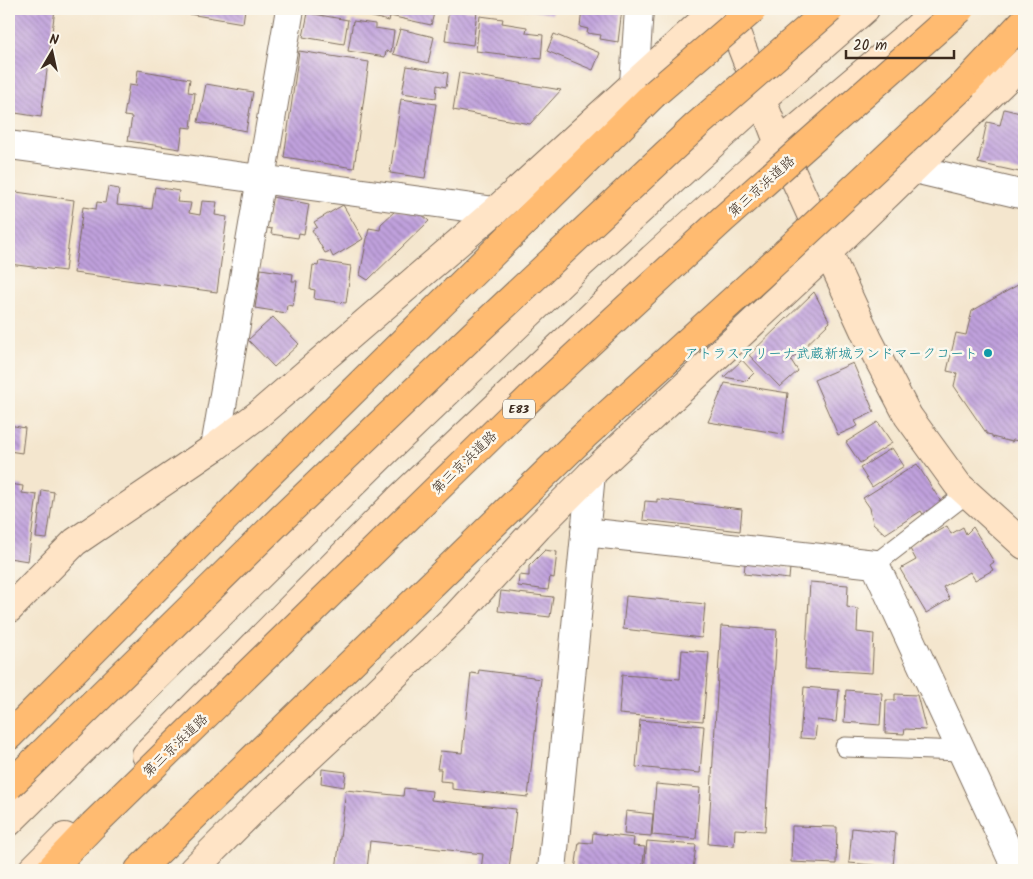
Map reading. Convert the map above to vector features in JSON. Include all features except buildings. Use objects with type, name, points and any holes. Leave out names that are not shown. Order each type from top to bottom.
[{"type":"highway","points":[[9,736],[263,480],[653,95],[753,9]]},
{"type":"highway","points":[[9,786],[272,527],[489,321],[696,126],[830,9]]},
{"type":"highway","name":"第三京浜道路","points":[[50,870],[93,825],[533,395],[722,220],[960,9]]},
{"type":"highway","points":[[138,870],[584,436],[786,253],[964,85],[1024,22]]},
{"type":"street","points":[[215,447],[290,9]]},
{"type":"street","points":[[634,84],[639,9]]},
{"type":"street","points":[[9,609],[75,542],[215,447],[259,414],[495,211],[716,9]]},
{"type":"street","points":[[727,9],[779,144],[869,341],[908,416],[958,485],[1024,545]]},
{"type":"street","points":[[9,822],[387,450],[516,326],[762,99],[865,9]]},
{"type":"street","points":[[32,870],[398,500],[653,258],[779,144],[938,9]]},
{"type":"street","points":[[193,870],[264,799],[457,615],[538,527],[591,474],[828,252],[1024,62]]},
{"type":"street","points":[[9,146],[495,211]]},
{"type":"street","points":[[914,169],[1024,194]]},
{"type":"street","points":[[552,870],[591,474]]},
{"type":"street","points":[[585,532],[875,564],[1017,870]]},
{"type":"lane","points":[[875,564],[967,493]]},
{"type":"lane","points":[[845,747],[962,751]]},
{"type":"place","name":"アトラスアリーナ武蔵新城ランドマークコート","points":[[988,353]]}]
